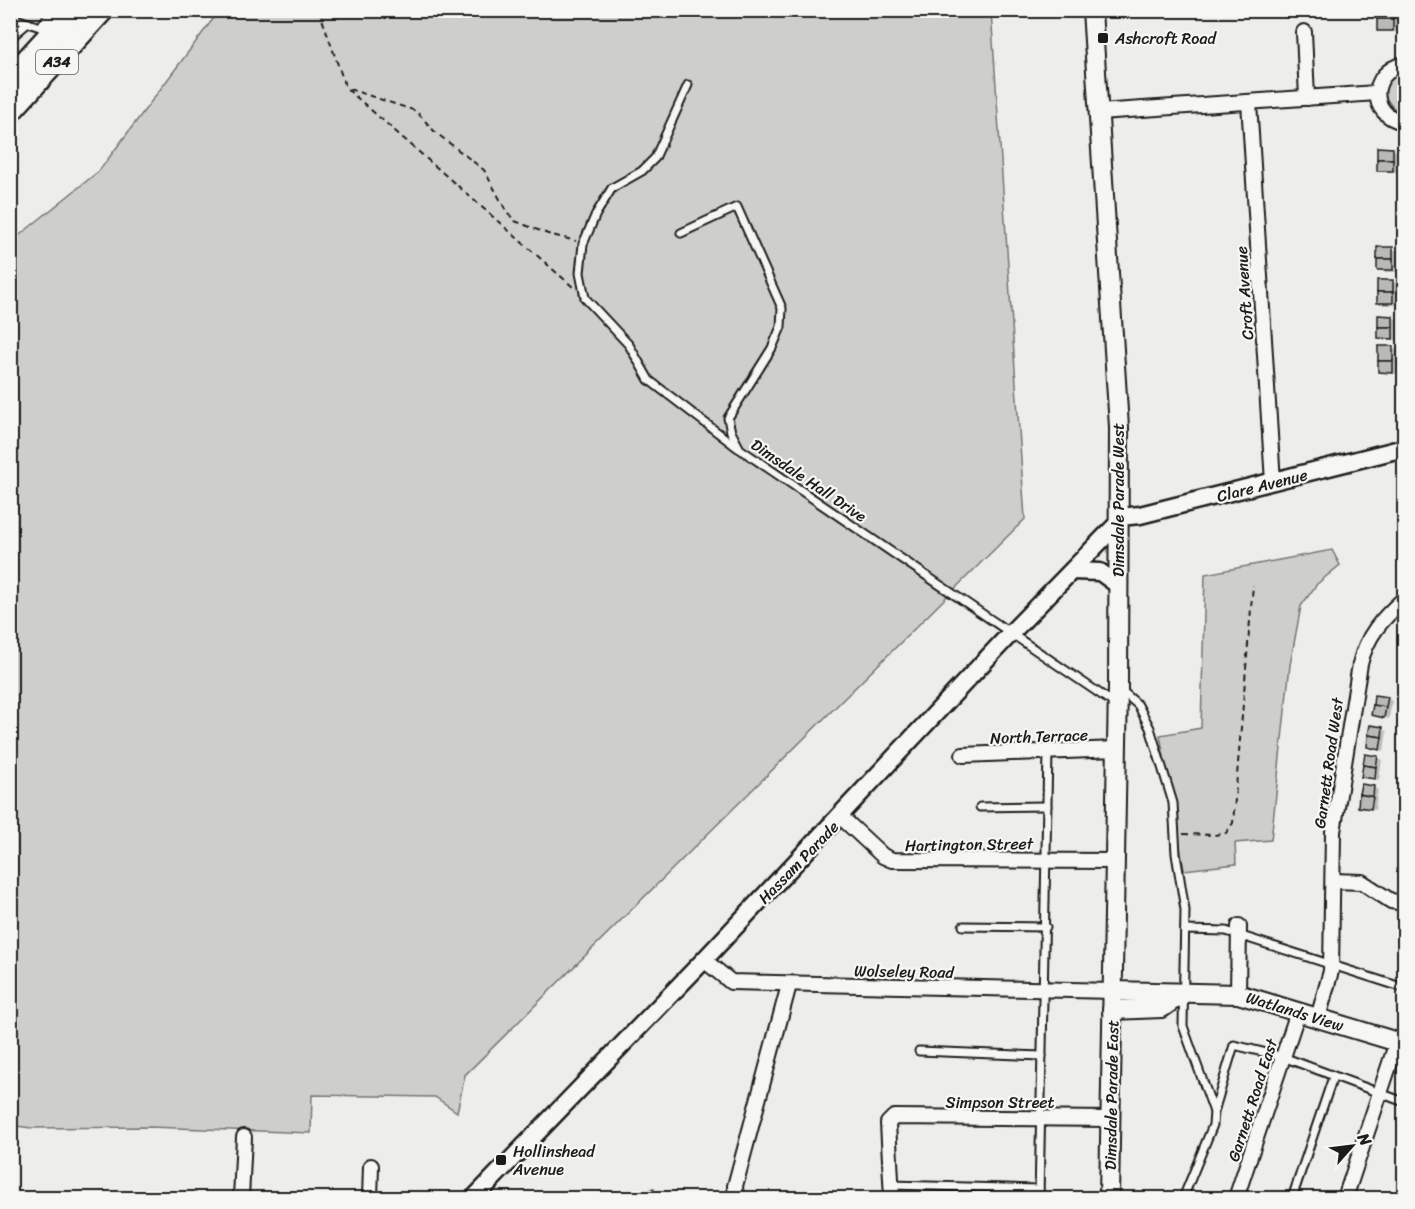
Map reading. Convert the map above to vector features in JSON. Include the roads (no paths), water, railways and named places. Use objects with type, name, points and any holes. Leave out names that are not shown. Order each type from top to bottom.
[{"type":"highway","name":"A34","points":[[10,111],[53,37],[73,10]]},
{"type":"highway","name":"A34","points":[[10,79],[53,37],[102,10]]},
{"type":"main road","name":"Dimsdale Parade West","points":[[1092,10],[1119,427],[1118,696],[1112,991]]},
{"type":"main road","name":"Watlands View","points":[[1112,991],[1238,994],[1401,1043]]},
{"type":"main road","name":"Dimsdale Parade East","points":[[1109,1198],[1112,991]]},
{"type":"main road","points":[[1112,1010],[1162,1008],[1183,993]]},
{"type":"street","points":[[1304,32],[1307,98]]},
{"type":"street","points":[[1404,64],[1386,72],[1379,83],[1377,93],[1383,111],[1390,118],[1404,122]]},
{"type":"street","points":[[1099,111],[1377,93]]},
{"type":"street","name":"Croft Avenue","points":[[1249,102],[1273,482]]},
{"type":"street","name":"Clare Avenue","points":[[1119,520],[1404,448]]},
{"type":"street","name":"Hassam Parade","points":[[474,1198],[841,817],[1010,633],[1119,520]]},
{"type":"street","points":[[1072,571],[1100,572],[1118,585]]},
{"type":"street","name":"Garnett Road West","points":[[1318,1018],[1332,964],[1335,814],[1360,664],[1365,644],[1373,629],[1404,599]]},
{"type":"street","name":"North Terrace","points":[[963,755],[1117,749]]},
{"type":"street","name":"Hartington Street","points":[[841,817],[883,856],[892,860],[1114,861]]},
{"type":"street","points":[[1333,881],[1362,882],[1391,901],[1404,903]]},
{"type":"street","points":[[1238,994],[1239,930]]},
{"type":"street","name":"Wolseley Road","points":[[704,960],[731,982],[1112,991]]},
{"type":"street","points":[[736,1198],[735,1186],[789,985]]},
{"type":"street","name":"Garnett Road East","points":[[1236,1198],[1298,1012]]},
{"type":"street","points":[[1345,1198],[1380,1092],[1401,1043]]},
{"type":"street","name":"Simpson Street","points":[[892,1192],[890,1119],[1110,1119]]},
{"type":"street","points":[[241,1198],[244,1137]]},
{"type":"street","points":[[370,1198],[371,1166]]},
{"type":"lane","points":[[10,17],[28,23],[53,37],[53,10]]},
{"type":"lane","points":[[10,38],[28,23]]},
{"type":"lane","points":[[688,85],[655,158],[642,171],[612,188],[596,214],[583,244],[580,273],[585,298],[629,345],[649,380],[740,449]]},
{"type":"lane","name":"Dimsdale Hall Drive","points":[[681,233],[737,207],[772,291],[782,308],[781,327],[772,348],[728,418],[731,432],[740,449],[1010,633],[1118,696],[1138,705],[1150,729],[1173,803],[1174,834],[1185,910],[1183,1026],[1214,1112]]},
{"type":"lane","points":[[1039,1198],[1048,752]]},
{"type":"lane","points":[[980,807],[1047,806]]},
{"type":"lane","points":[[963,926],[1046,927]]},
{"type":"lane","points":[[1185,930],[1239,930],[1404,988]]},
{"type":"lane","points":[[1183,1198],[1213,1125],[1214,1112],[1234,1045],[1283,1057],[1404,1102]]},
{"type":"lane","points":[[919,1051],[1042,1056]]},
{"type":"lane","points":[[1292,1198],[1333,1077]]},
{"type":"lane","points":[[892,1192],[1040,1189]]},
{"type":"waterway","points":[[642,1198],[653,1189]]},
{"type":"place","name":"Ashcroft Road","points":[[1103,38]]},
{"type":"place","name":"Hollinshead Avenue","points":[[501,1160]]}]
